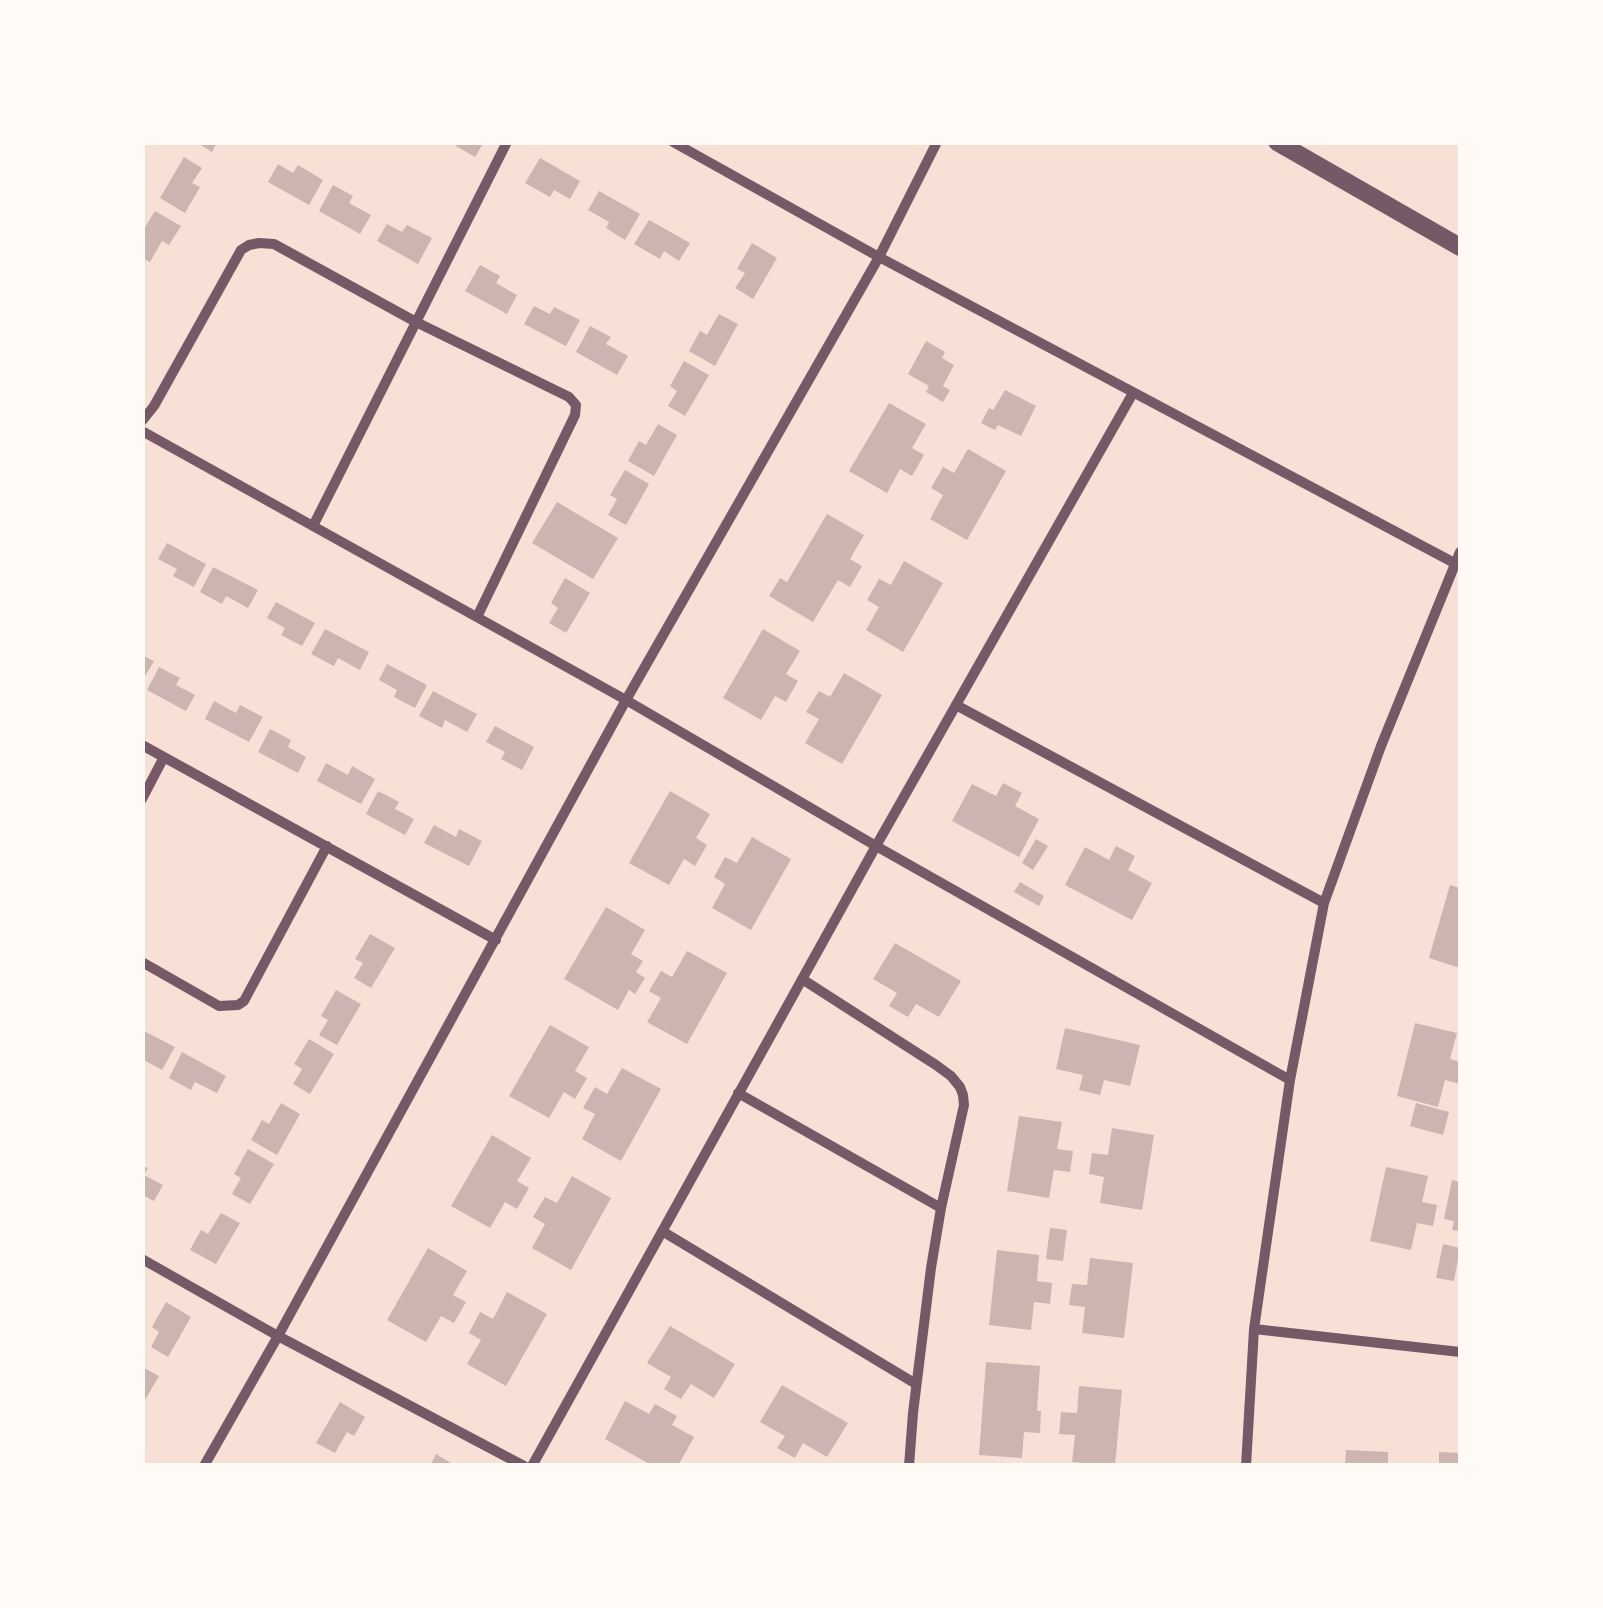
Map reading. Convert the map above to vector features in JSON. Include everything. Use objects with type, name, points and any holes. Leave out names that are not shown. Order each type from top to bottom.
[{"type":"street","points":[[312,526],[507,142]]},
{"type":"street","points":[[674,142],[879,257],[1459,561],[1380,746],[1324,903],[1290,1080],[1254,1328],[1246,1466]]},
{"type":"street","points":[[204,1466],[626,700],[879,257],[937,142]]},
{"type":"street","points":[[1276,142],[1460,246]]},
{"type":"street","points":[[142,422],[241,250],[266,242],[569,397],[576,404],[575,415],[476,616]]},
{"type":"street","points":[[142,1260],[278,1336],[528,1466],[1134,392]]},
{"type":"street","points":[[142,431],[626,700],[1290,1080]]},
{"type":"street","points":[[956,704],[1324,903]]},
{"type":"street","points":[[142,746],[496,940]]},
{"type":"street","points":[[142,800],[164,757]]},
{"type":"street","points":[[142,962],[219,1006],[238,1005],[244,1001],[326,846]]},
{"type":"street","points":[[802,979],[936,1065],[960,1086],[964,1104],[941,1208],[916,1384],[909,1466]]},
{"type":"street","points":[[738,1092],[941,1208]]},
{"type":"street","points":[[662,1231],[916,1384]]},
{"type":"street","points":[[1254,1328],[1460,1352]]},
{"type":"building","points":[[196,142],[217,142],[212,152]]},
{"type":"building","points":[[457,142],[484,142],[475,157],[456,146]]},
{"type":"building","points":[[184,157],[202,168],[192,183],[200,187],[185,213],[160,198]]},
{"type":"building","points":[[540,158],[580,181],[570,199],[554,190],[550,197],[525,183]]},
{"type":"building","points":[[278,164],[293,173],[298,165],[323,180],[309,205],[268,182]]},
{"type":"building","points":[[333,185],[353,196],[349,203],[371,215],[360,234],[319,211]]},
{"type":"building","points":[[599,191],[640,214],[625,240],[606,228],[609,222],[588,210]]},
{"type":"building","points":[[155,211],[181,226],[169,245],[162,241],[150,262],[142,258],[142,232]]},
{"type":"building","points":[[649,220],[690,243],[679,261],[664,251],[660,259],[634,244]]},
{"type":"building","points":[[387,224],[402,232],[407,225],[432,238],[418,264],[377,241]]},
{"type":"building","points":[[752,243],[777,258],[753,299],[735,288],[745,273],[737,269]]},
{"type":"building","points":[[480,265],[500,276],[496,283],[517,295],[507,314],[465,291]]},
{"type":"building","points":[[534,306],[550,314],[554,307],[580,320],[566,346],[524,324]]},
{"type":"building","points":[[719,314],[738,324],[715,366],[689,351],[700,331],[707,335]]},
{"type":"building","points":[[590,326],[611,337],[606,344],[628,356],[617,375],[576,352]]},
{"type":"building","points":[[926,341],[945,352],[942,358],[954,365],[943,386],[950,390],[943,402],[926,392],[929,386],[908,374]]},
{"type":"building","points":[[684,361],[709,375],[685,416],[668,406],[677,391],[670,386]]},
{"type":"building","points":[[1005,390],[1036,406],[1021,436],[998,425],[995,430],[981,423]]},
{"type":"building","points":[[889,403],[926,424],[912,448],[924,455],[912,476],[900,469],[887,493],[849,471]]},
{"type":"building","points":[[658,424],[677,435],[654,476],[628,461],[639,441],[646,445]]},
{"type":"building","points":[[968,449],[1006,471],[967,540],[930,519],[943,495],[931,488],[943,467],[954,473]]},
{"type":"building","points":[[625,470],[649,484],[626,525],[608,515],[617,499],[610,495]]},
{"type":"building","points":[[557,502],[618,538],[593,579],[532,543]]},
{"type":"building","points":[[827,514],[864,535],[850,559],[862,566],[850,587],[838,580],[813,622],[769,596],[780,578],[787,582]]},
{"type":"building","points":[[167,543],[206,564],[194,587],[173,576],[177,569],[158,559]]},
{"type":"building","points":[[904,561],[943,583],[903,652],[866,630],[879,607],[867,600],[879,579],[891,585]]},
{"type":"building","points":[[213,567],[258,590],[248,608],[226,596],[222,604],[200,592]]},
{"type":"building","points":[[565,578],[590,593],[566,633],[549,623],[558,608],[551,603]]},
{"type":"building","points":[[276,602],[315,623],[302,646],[281,635],[285,628],[267,618]]},
{"type":"building","points":[[325,629],[369,652],[360,670],[338,658],[334,666],[311,654]]},
{"type":"building","points":[[763,629],[800,651],[786,674],[798,681],[786,702],[775,696],[761,720],[723,698]]},
{"type":"building","points":[[142,655],[154,661],[142,681]]},
{"type":"building","points":[[387,664],[427,685],[415,708],[394,697],[397,690],[379,680]]},
{"type":"building","points":[[159,667],[180,678],[176,685],[195,695],[186,711],[147,690]]},
{"type":"building","points":[[844,673],[882,695],[842,764],[805,743],[819,719],[806,712],[819,691],[830,697]]},
{"type":"building","points":[[433,691],[477,714],[467,732],[445,720],[442,728],[419,716]]},
{"type":"building","points":[[214,701],[236,713],[240,705],[263,717],[249,742],[205,719]]},
{"type":"building","points":[[495,726],[534,747],[522,770],[501,759],[505,752],[486,742]]},
{"type":"building","points":[[270,729],[291,740],[288,747],[306,757],[298,773],[258,752]]},
{"type":"building","points":[[326,763],[348,775],[352,766],[375,779],[361,804],[317,781]]},
{"type":"building","points":[[1003,783],[1022,793],[1015,806],[1039,819],[1019,857],[952,821],[972,784],[996,796]]},
{"type":"building","points":[[378,791],[399,802],[395,809],[414,819],[405,835],[366,814]]},
{"type":"building","points":[[670,791],[710,814],[696,838],[707,845],[695,866],[684,859],[669,885],[629,863]]},
{"type":"building","points":[[434,825],[456,837],[459,829],[482,841],[469,866],[424,843]]},
{"type":"building","points":[[752,837],[791,859],[751,930],[712,908],[725,884],[714,877],[725,857],[737,863]]},
{"type":"building","points":[[1036,839],[1048,846],[1033,870],[1022,863]]},
{"type":"building","points":[[1116,846],[1135,856],[1128,870],[1152,883],[1132,920],[1065,885],[1085,847],[1109,860]]},
{"type":"building","points":[[1020,882],[1044,896],[1039,906],[1014,892]]},
{"type":"building","points":[[1450,885],[1460,888],[1460,968],[1429,958]]},
{"type":"building","points":[[606,907],[645,930],[631,954],[643,961],[636,972],[645,978],[635,994],[629,990],[618,1010],[564,979]]},
{"type":"building","points":[[370,934],[395,948],[371,988],[354,978],[363,963],[355,959]]},
{"type":"building","points":[[895,943],[961,981],[939,1017],[916,1004],[908,1017],[889,1006],[897,993],[873,979]]},
{"type":"building","points":[[687,951],[727,973],[687,1044],[647,1022],[661,998],[649,991],[661,971],[672,977]]},
{"type":"building","points":[[336,990],[361,1004],[337,1045],[319,1035],[328,1020],[321,1016]]},
{"type":"building","points":[[1415,1023],[1457,1033],[1450,1059],[1460,1062],[1460,1084],[1445,1080],[1438,1107],[1397,1096]]},
{"type":"building","points":[[550,1025],[589,1047],[575,1071],[587,1078],[575,1099],[564,1092],[549,1118],[509,1096]]},
{"type":"building","points":[[1065,1028],[1140,1045],[1130,1086],[1104,1080],[1100,1095],[1079,1090],[1083,1075],[1056,1069]]},
{"type":"building","points":[[142,1030],[175,1047],[162,1070],[142,1059]]},
{"type":"building","points":[[309,1039],[334,1054],[310,1094],[293,1084],[302,1069],[294,1064]]},
{"type":"building","points":[[182,1052],[226,1076],[217,1093],[195,1082],[191,1090],[169,1078]]},
{"type":"building","points":[[622,1068],[661,1089],[621,1161],[582,1139],[595,1114],[583,1108],[595,1087],[607,1094]]},
{"type":"building","points":[[281,1103],[300,1114],[277,1155],[251,1140],[262,1120],[269,1124]]},
{"type":"building","points":[[1416,1103],[1449,1112],[1443,1135],[1410,1126]]},
{"type":"building","points":[[1019,1116],[1062,1122],[1057,1149],[1073,1151],[1070,1172],[1054,1170],[1049,1198],[1007,1191]]},
{"type":"building","points":[[1112,1128],[1154,1135],[1142,1210],[1100,1203],[1104,1177],[1089,1174],[1092,1153],[1108,1155]]},
{"type":"building","points":[[492,1135],[531,1158],[517,1181],[529,1188],[517,1209],[505,1202],[490,1228],[451,1206]]},
{"type":"building","points":[[248,1149],[274,1164],[250,1204],[232,1194],[241,1178],[234,1174]]},
{"type":"building","points":[[142,1165],[148,1168],[144,1175],[163,1185],[154,1201],[142,1195]]},
{"type":"building","points":[[1386,1167],[1428,1176],[1422,1202],[1437,1205],[1433,1226],[1417,1223],[1411,1250],[1370,1241]]},
{"type":"building","points":[[572,1176],[611,1198],[571,1270],[532,1248],[545,1224],[533,1217],[545,1197],[557,1203]]},
{"type":"building","points":[[1452,1180],[1460,1182],[1460,1231],[1452,1230],[1454,1221],[1444,1219]]},
{"type":"building","points":[[221,1213],[240,1223],[216,1264],[190,1250],[201,1230],[208,1234]]},
{"type":"building","points":[[1050,1228],[1067,1230],[1063,1261],[1046,1259]]},
{"type":"building","points":[[1443,1244],[1460,1248],[1454,1281],[1436,1278]]},
{"type":"building","points":[[428,1248],[467,1271],[453,1295],[466,1302],[454,1323],[441,1316],[426,1342],[387,1320]]},
{"type":"building","points":[[997,1250],[1039,1255],[1037,1281],[1052,1283],[1050,1304],[1034,1302],[1031,1330],[989,1325]]},
{"type":"building","points":[[1090,1258],[1133,1263],[1124,1338],[1082,1333],[1085,1307],[1069,1305],[1072,1284],[1087,1285]]},
{"type":"building","points":[[507,1292],[547,1314],[506,1386],[467,1364],[481,1340],[469,1333],[480,1312],[493,1319]]},
{"type":"building","points":[[166,1302],[191,1317],[168,1357],[151,1347],[159,1332],[152,1327]]},
{"type":"building","points":[[670,1326],[735,1364],[714,1398],[691,1384],[681,1399],[664,1389],[671,1377],[647,1363]]},
{"type":"building","points":[[986,1362],[1040,1366],[1040,1433],[1024,1432],[1022,1458],[979,1455]]},
{"type":"building","points":[[142,1367],[159,1376],[142,1405]]},
{"type":"building","points":[[782,1385],[848,1423],[827,1457],[803,1443],[795,1458],[777,1448],[785,1436],[760,1422]]},
{"type":"building","points":[[1079,1386],[1122,1390],[1115,1466],[1072,1462],[1075,1435],[1059,1434],[1061,1412],[1077,1413]]},
{"type":"building","points":[[625,1401],[649,1414],[655,1404],[677,1416],[672,1425],[694,1437],[678,1466],[653,1466],[605,1439]]},
{"type":"building","points":[[340,1402],[365,1417],[354,1436],[347,1432],[335,1453],[316,1443]]},
{"type":"building","points":[[1346,1450],[1388,1452],[1388,1466],[1345,1466]]},
{"type":"building","points":[[1439,1452],[1460,1453],[1460,1466],[1439,1466]]},
{"type":"building","points":[[436,1454],[456,1466],[430,1466]]}]
